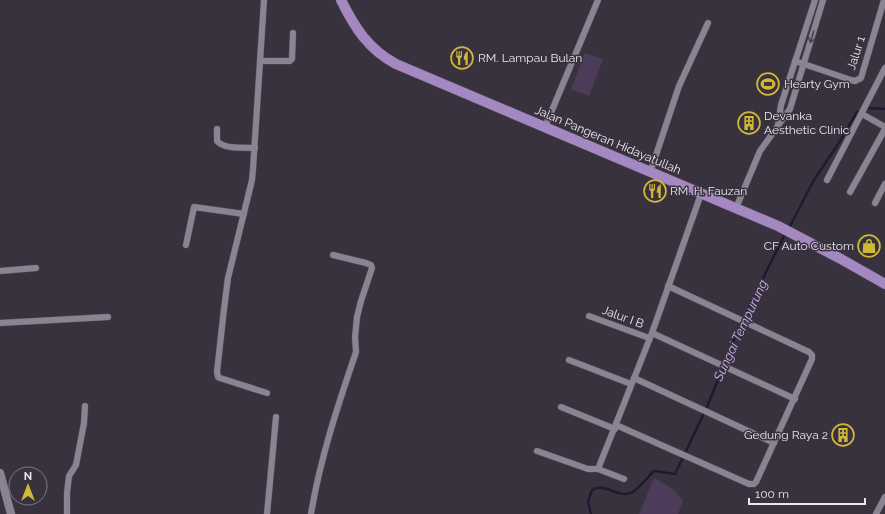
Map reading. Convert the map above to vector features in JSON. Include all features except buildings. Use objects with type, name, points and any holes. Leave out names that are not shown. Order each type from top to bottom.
[{"type":"main road","name":"Jalan Pangeran Hidayatullah","points":[[342,1],[364,38],[376,52],[388,60],[650,173],[778,226],[885,284]]},
{"type":"street","points":[[264,0],[252,180],[228,278],[222,323],[218,376],[220,378],[266,393]]},
{"type":"street","points":[[545,127],[598,0]]},
{"type":"street","points":[[777,129],[781,105],[815,0]]},
{"type":"street","points":[[736,208],[760,151],[790,109],[823,0]]},
{"type":"street","name":"Jalur 1","points":[[795,61],[851,80],[855,81],[861,78],[884,0]]},
{"type":"street","points":[[650,173],[679,86],[708,23]]},
{"type":"street","points":[[260,61],[290,61],[292,59],[293,33]]},
{"type":"street","points":[[827,180],[885,68]]},
{"type":"street","points":[[850,192],[885,128],[862,114]]},
{"type":"street","points":[[217,129],[217,141],[220,145],[255,148]]},
{"type":"street","points":[[875,203],[885,184]]},
{"type":"street","points":[[598,469],[616,427],[701,194]]},
{"type":"street","points":[[186,245],[194,207],[244,214]]},
{"type":"street","points":[[311,514],[317,480],[356,352],[355,337],[357,317],[372,268],[371,265],[366,263],[334,255]]},
{"type":"street","points":[[0,271],[36,268]]},
{"type":"street","points":[[561,407],[616,427],[751,484],[756,482],[795,399],[812,359],[811,353],[668,286]]},
{"type":"street","name":"Jalur I B","points":[[588,316],[650,335],[721,364],[795,399]]},
{"type":"street","points":[[0,323],[108,317]]},
{"type":"street","points":[[569,360],[632,381],[699,408],[774,443]]},
{"type":"street","points":[[66,514],[69,476],[76,465],[84,423],[85,406]]},
{"type":"street","points":[[267,514],[276,417]]},
{"type":"street","points":[[537,451],[588,469],[598,469],[624,479]]},
{"type":"street","points":[[0,473],[11,514]]},
{"type":"street","points":[[876,514],[885,497]]},
{"type":"shaded area","points":[[585,53],[603,59],[589,96],[571,89]]},
{"type":"shaded area","points":[[654,478],[673,489],[683,501],[678,514],[639,514]]},
{"type":"waterway","name":"Sungai Tempurung","points":[[866,108],[885,109]]},
{"type":"waterway","name":"Sungai Tempurung","points":[[789,228],[814,180],[857,112],[861,110]]},
{"type":"waterway","name":"Sungai Tempurung","points":[[591,514],[588,502],[592,490],[601,488],[626,494],[633,492],[654,471],[675,474],[707,407],[738,330],[786,232]]},
{"type":"place","name":"RM. Lampau Bulan","points":[[462,58]]},
{"type":"place","name":"Hearty Gym","points":[[768,84]]},
{"type":"place","name":"Devanka Aesthetic Clinic","points":[[749,123]]},
{"type":"place","name":"RM. H. Fauzan","points":[[655,191]]},
{"type":"place","name":"CF Auto Custom","points":[[869,246]]},
{"type":"place","name":"Gedung Raya 2","points":[[843,435]]}]
